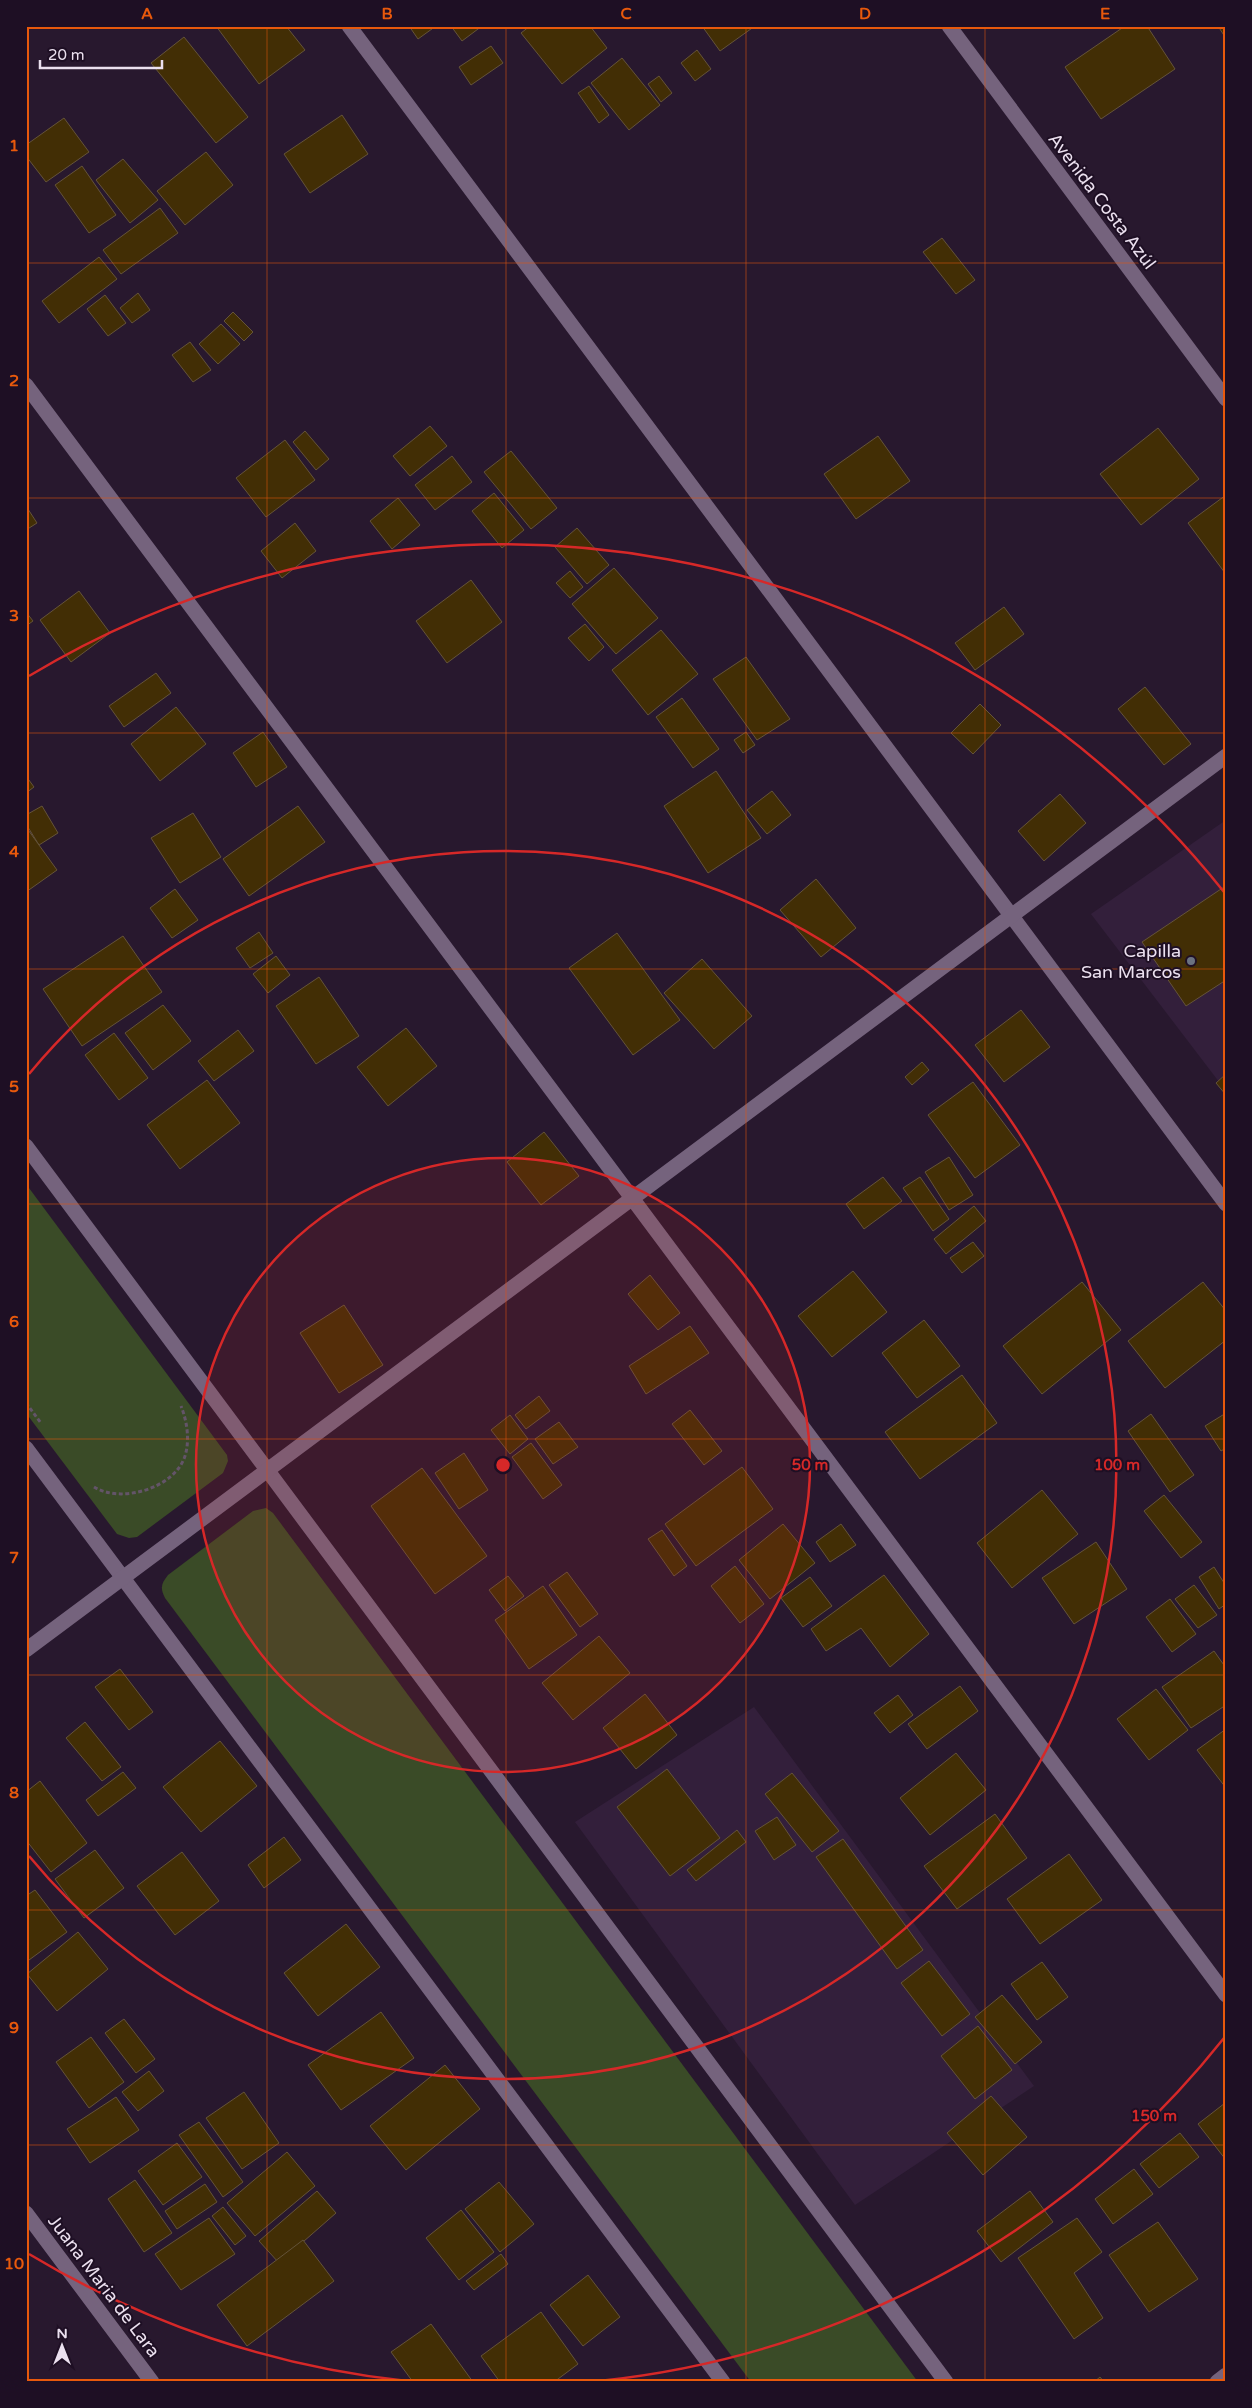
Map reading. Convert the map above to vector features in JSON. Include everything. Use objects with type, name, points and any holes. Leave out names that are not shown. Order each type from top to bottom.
[{"type":"street","points":[[349,26],[1226,1204]]},
{"type":"street","name":"Avenida Costa Azúl","points":[[949,26],[1226,399]]},
{"type":"street","points":[[26,385],[1226,1996]]},
{"type":"street","points":[[26,1650],[1226,756]]},
{"type":"street","points":[[26,1146],[946,2382]]},
{"type":"street","points":[[26,1448],[723,2382]]},
{"type":"street","name":"Juana Maria de Lara","points":[[26,2213],[152,2382]]},
{"type":"street","points":[[1217,2382],[1226,2375]]},
{"type":"path","points":[[86,1483],[102,1492],[127,1494],[149,1490],[172,1475],[185,1456],[187,1436],[186,1420],[175,1398]]},
{"type":"shaded area","points":[[1226,820],[1226,1091],[1091,914]]},
{"type":"shaded area","points":[[754,1707],[1034,2086],[855,2205],[575,1822]]},
{"type":"green space","points":[[26,1184],[227,1455],[228,1461],[223,1473],[137,1537],[129,1538],[117,1534],[26,1413]]},
{"type":"green space","points":[[266,1508],[273,1513],[918,2382],[751,2382],[165,1598],[162,1586],[168,1575],[253,1511]]},
{"type":"building","points":[[216,26],[286,26],[305,50],[259,84]]},
{"type":"building","points":[[409,26],[436,26],[418,39]]},
{"type":"building","points":[[451,26],[482,26],[462,41]]},
{"type":"building","points":[[530,26],[590,26],[607,48],[562,84],[521,33]]},
{"type":"building","points":[[702,26],[755,26],[720,51]]},
{"type":"building","points":[[1125,26],[1147,26],[1175,69],[1101,119],[1065,67]]},
{"type":"building","points":[[1218,26],[1226,26],[1226,37],[1225,37]]},
{"type":"building","points":[[184,37],[248,117],[216,143],[151,63]]},
{"type":"building","points":[[491,46],[503,63],[471,85],[459,67]]},
{"type":"building","points":[[697,50],[711,69],[695,81],[681,63]]},
{"type":"building","points":[[622,58],[660,105],[629,130],[591,83]]},
{"type":"building","points":[[659,76],[672,93],[661,102],[648,84]]},
{"type":"building","points":[[589,86],[609,115],[599,123],[578,93]]},
{"type":"building","points":[[342,115],[368,154],[310,193],[284,154]]},
{"type":"building","points":[[64,118],[89,152],[46,182],[26,156],[26,145]]},
{"type":"building","points":[[206,152],[233,185],[185,225],[157,191]]},
{"type":"building","points":[[123,159],[158,200],[130,223],[96,180]]},
{"type":"building","points":[[82,166],[116,215],[89,233],[55,185]]},
{"type":"building","points":[[160,208],[178,233],[121,274],[103,250]]},
{"type":"building","points":[[942,238],[975,280],[956,294],[923,252]]},
{"type":"building","points":[[99,257],[117,279],[59,323],[42,301]]},
{"type":"building","points":[[138,293],[150,310],[132,323],[120,308]]},
{"type":"building","points":[[105,295],[126,323],[108,336],[87,309]]},
{"type":"building","points":[[233,312],[253,332],[244,341],[224,321]]},
{"type":"building","points":[[221,324],[240,344],[218,364],[199,344]]},
{"type":"building","points":[[190,342],[211,370],[193,382],[172,355]]},
{"type":"building","points":[[430,426],[447,446],[410,476],[393,456]]},
{"type":"building","points":[[1158,428],[1199,479],[1141,525],[1100,474]]},
{"type":"building","points":[[305,431],[329,459],[316,470],[293,442]]},
{"type":"building","points":[[878,436],[910,481],[856,519],[824,474]]},
{"type":"building","points":[[285,440],[315,480],[266,517],[236,478]]},
{"type":"building","points":[[511,451],[557,508],[531,529],[484,472]]},
{"type":"building","points":[[452,456],[472,482],[435,510],[415,485]]},
{"type":"building","points":[[494,493],[524,530],[502,548],[472,511]]},
{"type":"building","points":[[1226,495],[1226,572],[1225,573],[1188,523]]},
{"type":"building","points":[[398,498],[420,525],[392,549],[370,521]]},
{"type":"building","points":[[26,506],[37,523],[26,530]]},
{"type":"building","points":[[295,523],[316,551],[282,578],[261,551]]},
{"type":"building","points":[[577,528],[609,565],[587,584],[555,547]]},
{"type":"building","points":[[614,568],[658,618],[616,654],[572,604]]},
{"type":"building","points":[[570,571],[583,587],[570,598],[556,583]]},
{"type":"building","points":[[471,580],[502,622],[447,663],[416,621]]},
{"type":"building","points":[[79,591],[110,633],[71,662],[40,620]]},
{"type":"building","points":[[1004,607],[1024,634],[975,670],[955,643]]},
{"type":"building","points":[[26,612],[33,621],[26,626]]},
{"type":"building","points":[[585,624],[604,647],[589,661],[568,638]]},
{"type":"building","points":[[661,630],[698,674],[648,715],[612,670]]},
{"type":"building","points":[[746,657],[790,719],[757,740],[713,679]]},
{"type":"building","points":[[156,673],[171,693],[124,727],[109,706]]},
{"type":"building","points":[[1145,687],[1191,744],[1164,765],[1118,709]]},
{"type":"building","points":[[682,698],[719,749],[693,768],[656,717]]},
{"type":"building","points":[[980,704],[1001,725],[973,754],[951,733]]},
{"type":"building","points":[[176,707],[206,744],[160,781],[131,744]]},
{"type":"building","points":[[263,732],[287,767],[256,787],[233,753]]},
{"type":"building","points":[[746,732],[755,745],[743,753],[734,740]]},
{"type":"building","points":[[716,771],[761,838],[708,873],[664,806]]},
{"type":"building","points":[[26,776],[34,787],[26,793]]},
{"type":"building","points":[[772,791],[791,815],[767,834],[747,810]]},
{"type":"building","points":[[1060,794],[1086,823],[1044,861],[1018,831]]},
{"type":"building","points":[[42,806],[58,833],[39,845],[26,824],[26,815]]},
{"type":"building","points":[[298,806],[325,842],[249,896],[223,859]]},
{"type":"building","points":[[193,813],[221,857],[180,883],[151,838]]},
{"type":"building","points":[[26,827],[57,870],[26,892]]},
{"type":"building","points":[[816,879],[856,928],[821,957],[780,910]]},
{"type":"building","name":"Capilla San Marcos","points":[[1224,887],[1226,891],[1226,980],[1186,1006],[1142,942]]},
{"type":"building","points":[[175,889],[198,920],[172,938],[150,908]]},
{"type":"building","points":[[259,932],[273,953],[250,968],[236,948]]},
{"type":"building","points":[[617,933],[680,1020],[633,1055],[569,968]]},
{"type":"building","points":[[123,936],[162,992],[82,1046],[43,989]]},
{"type":"building","points":[[276,956],[290,975],[268,993],[253,974]]},
{"type":"building","points":[[702,959],[752,1016],[714,1049],[664,993]]},
{"type":"building","points":[[319,977],[359,1036],[316,1064],[276,1006]]},
{"type":"building","points":[[163,1005],[191,1041],[153,1070],[125,1033]]},
{"type":"building","points":[[1021,1010],[1050,1047],[1004,1082],[975,1045]]},
{"type":"building","points":[[406,1028],[437,1066],[388,1106],[357,1067]]},
{"type":"building","points":[[238,1030],[254,1051],[214,1081],[198,1061]]},
{"type":"building","points":[[114,1033],[148,1078],[119,1100],[85,1055]]},
{"type":"building","points":[[922,1062],[929,1070],[912,1085],[905,1077]]},
{"type":"building","points":[[1226,1074],[1226,1095],[1216,1083]]},
{"type":"building","points":[[207,1080],[240,1123],[180,1169],[147,1125]]},
{"type":"building","points":[[973,1082],[1020,1145],[975,1178],[928,1115]]},
{"type":"building","points":[[544,1132],[579,1176],[541,1205],[507,1162]]},
{"type":"building","points":[[949,1157],[973,1195],[949,1210],[925,1172]]},
{"type":"building","points":[[883,1177],[902,1201],[864,1229],[846,1204]]},
{"type":"building","points":[[920,1177],[949,1219],[933,1231],[903,1188]]},
{"type":"building","points":[[974,1206],[986,1221],[946,1254],[934,1239]]},
{"type":"building","points":[[973,1242],[984,1256],[962,1273],[950,1258]]},
{"type":"building","points":[[853,1271],[887,1312],[832,1357],[798,1316]]},
{"type":"building","points":[[650,1275],[680,1313],[658,1330],[628,1294]]},
{"type":"building","points":[[1082,1282],[1121,1330],[1042,1394],[1003,1346]]},
{"type":"building","points":[[1203,1282],[1226,1311],[1226,1340],[1165,1388],[1128,1341]]},
{"type":"building","points":[[344,1305],[383,1365],[339,1393],[300,1333]]},
{"type":"building","points":[[924,1320],[960,1366],[917,1398],[882,1353]]},
{"type":"building","points":[[690,1326],[709,1353],[646,1394],[629,1366]]},
{"type":"building","points":[[962,1375],[997,1423],[920,1479],[885,1432]]},
{"type":"building","points":[[539,1396],[550,1411],[526,1429],[515,1415]]},
{"type":"building","points":[[690,1410],[722,1451],[704,1465],[672,1424]]},
{"type":"building","points":[[1226,1413],[1226,1448],[1221,1451],[1205,1426]]},
{"type":"building","points":[[1151,1414],[1194,1475],[1170,1492],[1128,1431]]},
{"type":"building","points":[[510,1415],[528,1439],[510,1454],[491,1430]]},
{"type":"building","points":[[559,1422],[578,1447],[553,1464],[535,1439]]},
{"type":"building","points":[[531,1443],[562,1485],[543,1499],[512,1457]]},
{"type":"building","points":[[464,1453],[488,1490],[459,1509],[435,1473]]},
{"type":"building","points":[[742,1467],[773,1509],[696,1566],[665,1524]]},
{"type":"building","points":[[422,1468],[487,1556],[435,1594],[371,1506]]},
{"type":"building","points":[[1042,1490],[1078,1534],[1012,1588],[977,1543]]},
{"type":"building","points":[[1164,1495],[1202,1542],[1181,1558],[1144,1511]]},
{"type":"building","points":[[783,1524],[815,1563],[770,1599],[739,1560]]},
{"type":"building","points":[[841,1524],[856,1545],[830,1562],[816,1542]]},
{"type":"building","points":[[662,1530],[687,1566],[674,1576],[648,1539]]},
{"type":"building","points":[[1096,1542],[1127,1589],[1074,1624],[1042,1578]]},
{"type":"building","points":[[735,1566],[764,1604],[740,1623],[711,1586]]},
{"type":"building","points":[[1214,1567],[1226,1586],[1226,1604],[1219,1609],[1199,1577]]},
{"type":"building","points":[[567,1572],[598,1614],[580,1627],[549,1585]]},
{"type":"building","points":[[884,1575],[929,1634],[890,1667],[861,1628],[826,1651],[811,1629]]},
{"type":"building","points":[[508,1576],[524,1596],[505,1611],[489,1590]]},
{"type":"building","points":[[810,1577],[832,1606],[803,1627],[781,1598]]},
{"type":"building","points":[[1194,1585],[1217,1615],[1198,1628],[1175,1599]]},
{"type":"building","points":[[543,1586],[577,1635],[529,1669],[495,1620]]},
{"type":"building","points":[[1170,1599],[1196,1634],[1172,1652],[1146,1617]]},
{"type":"building","points":[[599,1636],[630,1673],[573,1720],[542,1683]]},
{"type":"building","points":[[1214,1651],[1226,1668],[1226,1705],[1191,1728],[1162,1687]]},
{"type":"building","points":[[120,1669],[153,1712],[129,1730],[95,1687]]},
{"type":"building","points":[[960,1686],[978,1711],[927,1749],[908,1724]]},
{"type":"building","points":[[1156,1689],[1188,1730],[1149,1760],[1117,1719]]},
{"type":"building","points":[[645,1694],[677,1735],[636,1769],[603,1728]]},
{"type":"building","points":[[898,1695],[913,1715],[890,1733],[874,1713]]},
{"type":"building","points":[[85,1722],[121,1767],[102,1781],[66,1738]]},
{"type":"building","points":[[1226,1729],[1226,1788],[1197,1750]]},
{"type":"building","points":[[220,1741],[257,1786],[201,1832],[163,1787]]},
{"type":"building","points":[[956,1753],[986,1790],[930,1835],[900,1798]]},
{"type":"building","points":[[667,1769],[720,1838],[670,1876],[617,1807]]},
{"type":"building","points":[[123,1772],[136,1788],[98,1816],[86,1800]]},
{"type":"building","points":[[792,1773],[839,1831],[812,1852],[765,1794]]},
{"type":"building","points":[[40,1781],[87,1843],[51,1872],[26,1840],[26,1792]]},
{"type":"building","points":[[995,1814],[1027,1858],[957,1909],[924,1866]]},
{"type":"building","points":[[777,1817],[796,1845],[774,1860],[755,1831]]},
{"type":"building","points":[[737,1830],[746,1842],[696,1881],[687,1870]]},
{"type":"building","points":[[284,1837],[301,1860],[264,1888],[248,1865]]},
{"type":"building","points":[[843,1839],[923,1950],[897,1969],[816,1857]]},
{"type":"building","points":[[95,1850],[124,1888],[84,1918],[55,1879]]},
{"type":"building","points":[[182,1852],[219,1901],[175,1935],[137,1886]]},
{"type":"building","points":[[1069,1854],[1102,1900],[1040,1944],[1007,1899]]},
{"type":"building","points":[[35,1890],[67,1932],[29,1960],[26,1956],[26,1896]]},
{"type":"building","points":[[346,1924],[380,1967],[318,2016],[284,1973]]},
{"type":"building","points":[[78,1932],[108,1969],[57,2011],[27,1974]]},
{"type":"building","points":[[929,1961],[970,2014],[942,2036],[901,1983]]},
{"type":"building","points":[[1042,1962],[1068,1997],[1037,2020],[1011,1984]]},
{"type":"building","points":[[1002,1995],[1042,2042],[1015,2064],[975,2017]]},
{"type":"building","points":[[381,2012],[414,2058],[341,2110],[308,2065]]},
{"type":"building","points":[[124,2019],[155,2059],[136,2073],[105,2033]]},
{"type":"building","points":[[978,2026],[1012,2070],[975,2099],[941,2056]]},
{"type":"building","points":[[91,2037],[124,2082],[89,2108],[56,2062]]},
{"type":"building","points":[[445,2065],[480,2109],[406,2170],[370,2126]]},
{"type":"building","points":[[149,2071],[164,2091],[138,2111],[122,2092]]},
{"type":"building","points":[[244,2092],[279,2143],[242,2169],[206,2118]]},
{"type":"building","points":[[991,2096],[1027,2137],[983,2175],[947,2133]]},
{"type":"building","points":[[116,2097],[139,2130],[90,2163],[67,2129]]},
{"type":"building","points":[[1226,2104],[1226,2160],[1198,2124]]},
{"type":"building","points":[[199,2122],[243,2182],[223,2197],[179,2135]]},
{"type":"building","points":[[1180,2133],[1199,2157],[1159,2188],[1140,2164]]},
{"type":"building","points":[[177,2143],[202,2177],[163,2205],[138,2171]]},
{"type":"building","points":[[287,2152],[315,2186],[255,2236],[227,2203]]},
{"type":"building","points":[[1134,2169],[1153,2194],[1113,2224],[1095,2199]]},
{"type":"building","points":[[135,2180],[172,2233],[144,2252],[108,2199]]},
{"type":"building","points":[[499,2182],[534,2224],[500,2252],[465,2209]]},
{"type":"building","points":[[205,2184],[217,2202],[177,2229],[165,2211]]},
{"type":"building","points":[[317,2191],[336,2213],[279,2263],[259,2241]]},
{"type":"building","points":[[1030,2191],[1053,2222],[1001,2262],[977,2231]]},
{"type":"building","points":[[223,2207],[246,2236],[235,2245],[212,2216]]},
{"type":"building","points":[[461,2210],[494,2252],[459,2280],[426,2238]]},
{"type":"building","points":[[209,2218],[235,2254],[181,2290],[155,2254]]},
{"type":"building","points":[[1077,2218],[1102,2252],[1074,2273],[1103,2318],[1074,2339],[1018,2258]]},
{"type":"building","points":[[1158,2222],[1198,2279],[1149,2312],[1109,2255]]},
{"type":"building","points":[[303,2240],[334,2281],[247,2346],[217,2305]]},
{"type":"building","points":[[501,2254],[508,2264],[474,2290],[466,2281]]},
{"type":"building","points":[[588,2275],[620,2317],[583,2346],[550,2305]]},
{"type":"building","points":[[541,2312],[578,2364],[554,2382],[500,2382],[481,2356]]},
{"type":"building","points":[[431,2324],[473,2382],[413,2382],[391,2352]]},
{"type":"building","points":[[1100,2377],[1104,2382],[1094,2382]]},
{"type":"place","name":"Capilla San Marcos","points":[[1191,961]]}]
